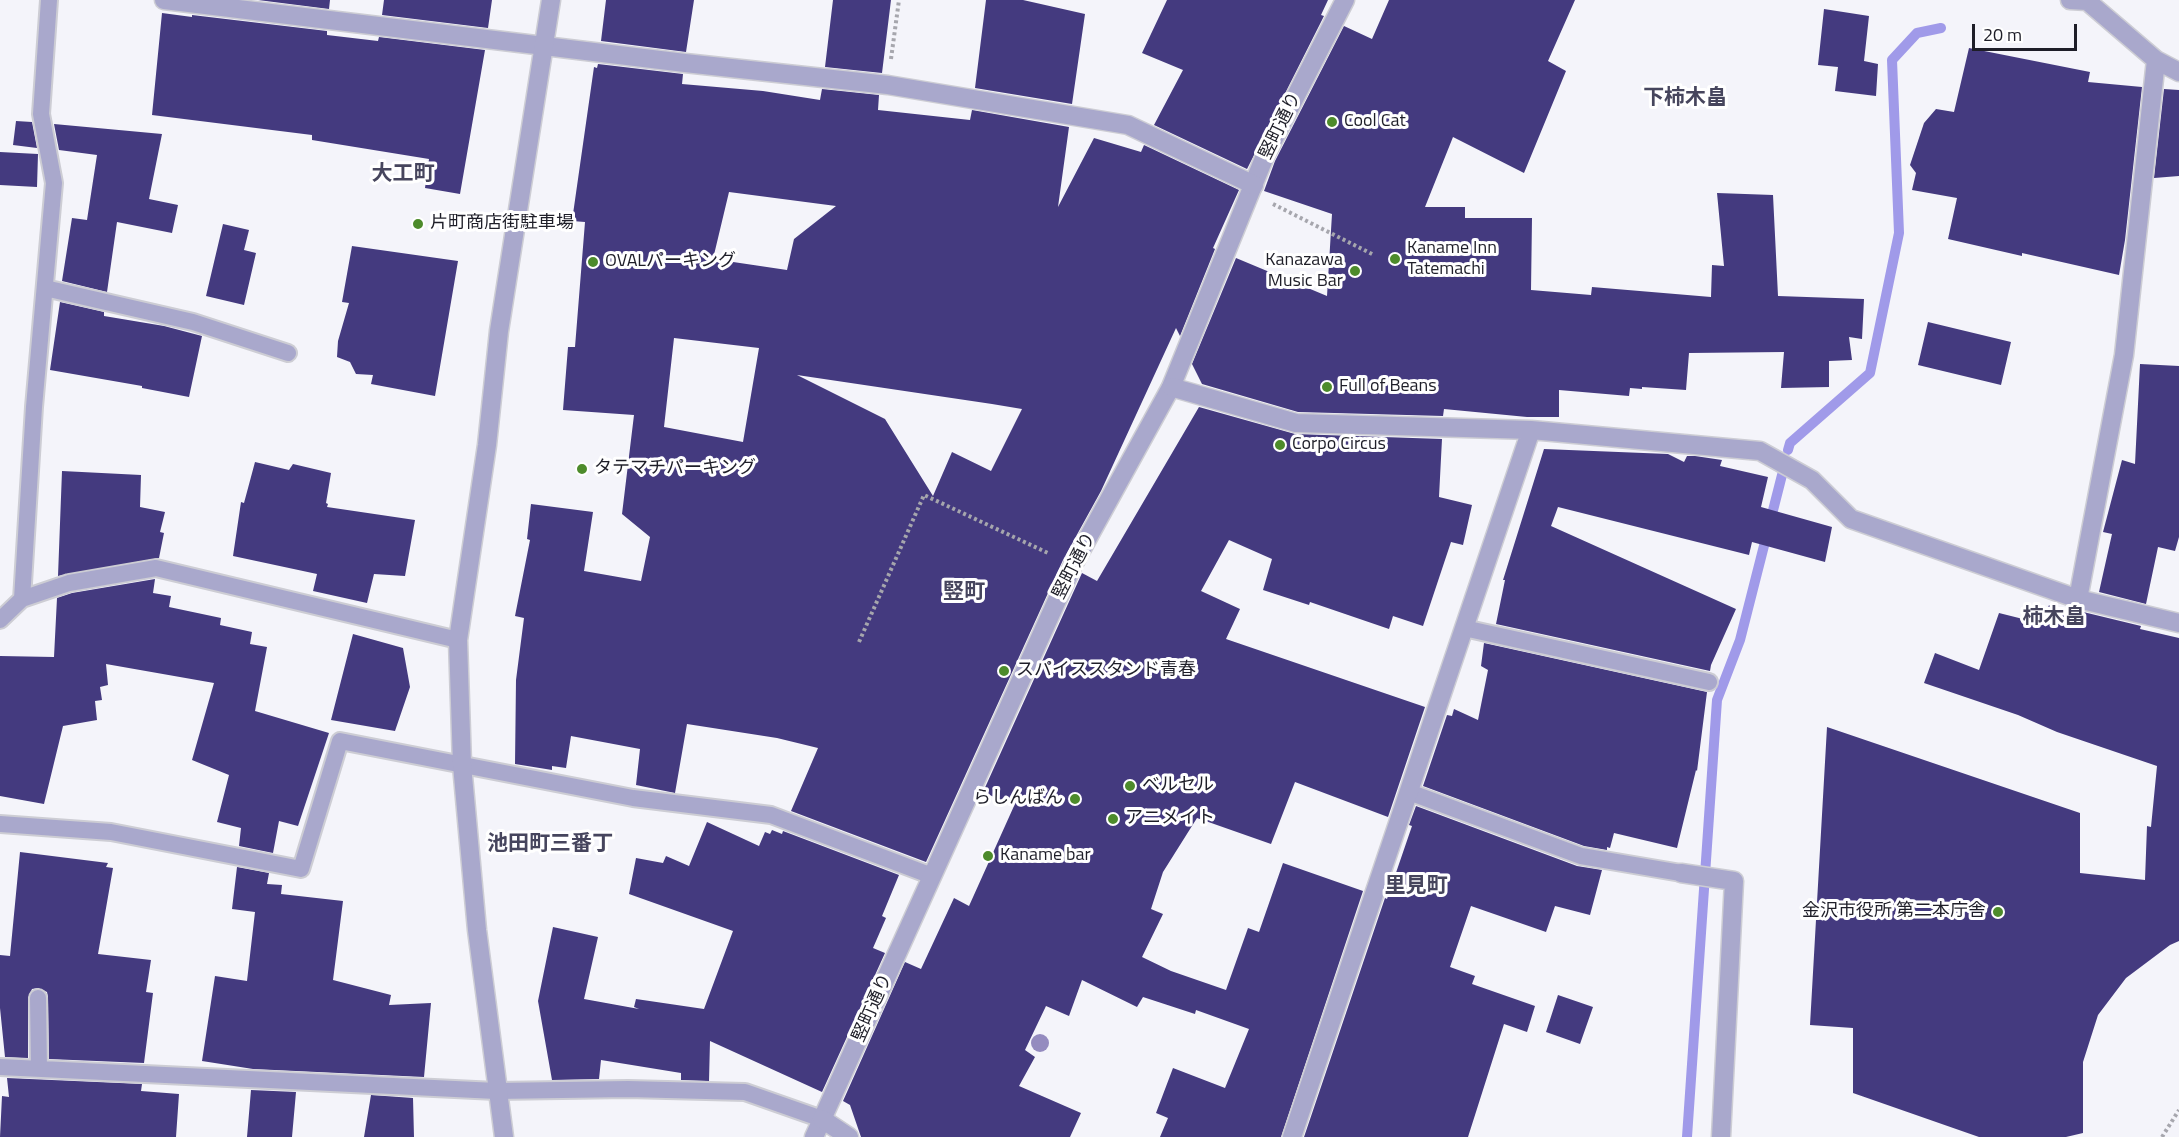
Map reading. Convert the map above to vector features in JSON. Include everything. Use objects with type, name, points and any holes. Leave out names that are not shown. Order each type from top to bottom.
[{"type":"street","points":[[164,0],[685,63],[888,85],[1128,125],[1252,189]]},
{"type":"street","points":[[504,1137],[496,1091],[477,930],[462,765],[458,640],[487,445],[499,331],[551,0]]},
{"type":"street","name":"竪町通り","points":[[814,1137],[1073,565],[1171,387],[1265,156],[1345,0]]},
{"type":"street","points":[[2070,0],[2087,0],[2156,60],[2179,72]]},
{"type":"street","points":[[2078,599],[2124,354],[2156,60]]},
{"type":"street","points":[[1171,387],[1296,423],[1531,430],[1760,451],[1812,480],[1851,519],[2078,599],[2179,623]]},
{"type":"street","points":[[1292,1137],[1531,430]]},
{"type":"street","points":[[1681,873],[1734,881],[1721,1137]]},
{"type":"street","points":[[822,1119],[849,1137]]},
{"type":"lane","points":[[22,599],[34,407],[54,183],[41,114],[49,0]]},
{"type":"lane","points":[[45,288],[193,322],[288,352]]},
{"type":"lane","points":[[0,620],[22,599],[69,584],[156,568],[458,640]]},
{"type":"lane","points":[[1464,628],[1709,682]]},
{"type":"lane","points":[[0,824],[111,832],[301,869],[340,741],[633,798],[771,814],[932,876]]},
{"type":"lane","points":[[1408,792],[1581,856],[1681,873]]},
{"type":"lane","points":[[38,998],[39,1069]]},
{"type":"lane","points":[[0,1067],[496,1091],[628,1089],[745,1092],[822,1119]]},
{"type":"path","points":[[888,85],[899,0]]},
{"type":"path","points":[[1252,189],[1374,255]]},
{"type":"path","points":[[859,642],[924,495],[1073,565]]},
{"type":"path","points":[[2162,1137],[2179,1110]]},
{"type":"building","points":[[258,0],[330,0],[329,9]]},
{"type":"building","points":[[384,0],[492,0],[488,28],[382,15]]},
{"type":"building","points":[[606,0],[694,0],[686,52],[601,41]]},
{"type":"building","points":[[833,0],[891,0],[882,73],[825,67]]},
{"type":"building","points":[[986,0],[1023,0],[1085,14],[1072,104],[975,88]]},
{"type":"building","points":[[1167,0],[1328,0],[1321,15],[1324,16],[1247,169],[1154,125],[1183,70],[1142,53]]},
{"type":"building","points":[[1389,0],[1575,0],[1548,61],[1566,71],[1524,173],[1453,137],[1425,207],[1465,207],[1465,218],[1532,218],[1531,290],[1591,295],[1592,287],[1711,297],[1712,265],[1724,266],[1717,193],[1773,195],[1778,296],[1864,299],[1862,339],[1849,337],[1852,360],[1829,361],[1829,387],[1781,388],[1784,352],[1689,353],[1686,390],[1630,388],[1629,396],[1559,390],[1559,417],[1527,417],[1444,409],[1443,416],[1298,412],[1202,384],[1192,364],[1236,258],[1327,296],[1332,214],[1264,191],[1275,161],[1344,26],[1372,39]]},
{"type":"building","points":[[1824,9],[1869,16],[1864,61],[1878,64],[1876,96],[1835,91],[1838,67],[1818,65]]},
{"type":"building","points":[[162,13],[327,31],[327,35],[378,41],[379,37],[485,50],[460,194],[425,188],[429,159],[312,140],[312,135],[152,115]]},
{"type":"building","points":[[1969,48],[2090,72],[2088,82],[2142,87],[2119,275],[1948,239],[1957,198],[1912,190],[1916,173],[1910,165],[1924,123],[1936,109],[1954,112]]},
{"type":"building","points":[[598,64],[683,74],[682,84],[763,91],[820,100],[822,89],[879,95],[878,110],[970,120],[972,110],[1069,127],[1058,207],[1094,138],[1141,152],[1144,145],[1239,190],[1213,248],[1215,249],[1180,336],[1176,328],[1101,491],[1063,560],[926,862],[791,811],[818,748],[777,738],[687,724],[675,793],[636,785],[640,749],[571,736],[566,768],[552,766],[552,770],[515,764],[516,680],[524,618],[515,616],[530,540],[527,539],[531,504],[593,512],[584,571],[641,581],[650,537],[622,514],[634,415],[563,410],[568,347],[575,347],[585,222],[572,221],[594,67],[597,68]],"holes":[[[729,192],[836,206],[794,239],[787,270],[713,259]],[[674,338],[759,348],[743,442],[664,427]],[[797,375],[1022,409],[991,471],[952,452],[933,496],[885,419]]]},
{"type":"building","points":[[2164,89],[2179,90],[2179,176],[2154,178]]},
{"type":"building","points":[[16,121],[32,122],[37,148],[13,145]]},
{"type":"building","points":[[54,124],[162,134],[149,199],[178,205],[172,233],[117,222],[107,292],[62,281],[72,218],[87,220],[97,155],[59,150]]},
{"type":"building","points":[[0,152],[38,154],[37,187],[0,185]]},
{"type":"building","points":[[223,224],[249,230],[244,250],[256,253],[244,305],[206,296]]},
{"type":"building","points":[[352,246],[458,261],[435,396],[371,384],[373,375],[356,374],[350,362],[337,357],[338,341],[349,303],[342,302]]},
{"type":"building","points":[[60,302],[104,312],[104,316],[164,326],[202,336],[189,397],[142,388],[142,386],[50,370]]},
{"type":"building","points":[[1928,322],[2011,342],[2001,385],[1918,365]]},
{"type":"building","points":[[2140,364],[2179,366],[2179,537],[2175,551],[2158,547],[2146,604],[2099,592],[2112,534],[2103,532],[2122,460],[2135,464]]},
{"type":"building","points":[[1199,407],[1295,434],[1442,439],[1439,497],[1472,505],[1463,545],[1451,542],[1423,626],[1393,616],[1389,629],[1310,602],[1309,605],[1263,590],[1272,559],[1229,540],[1201,591],[1240,609],[1226,639],[1425,707],[1388,817],[1295,782],[1271,844],[1197,818],[1163,872],[1151,909],[1163,914],[1142,957],[1171,971],[1226,990],[1248,928],[1259,932],[1283,863],[1363,891],[1281,1137],[1160,1137],[1168,1118],[1156,1113],[1173,1068],[1225,1088],[1249,1029],[1196,1010],[1195,1014],[1143,997],[1137,1007],[1082,980],[1069,1016],[1046,1006],[1025,1050],[1035,1057],[1019,1086],[1081,1113],[1070,1137],[861,1137],[850,1105],[843,1101],[905,962],[921,969],[954,898],[969,906],[1014,806],[983,792],[1082,573],[1097,581]]},
{"type":"building","points":[[1544,449],[1668,454],[1684,462],[1687,456],[1695,456],[1722,460],[1720,466],[1768,477],[1761,507],[1832,527],[1825,562],[1752,542],[1749,555],[1558,507],[1551,526],[1736,609],[1710,671],[1496,624],[1505,580],[1503,580]]},
{"type":"building","points":[[255,462],[289,470],[293,464],[331,473],[327,507],[415,520],[405,576],[374,574],[367,603],[313,591],[317,574],[233,556],[241,502],[244,503]]},
{"type":"building","points":[[62,471],[141,475],[140,507],[165,512],[160,532],[164,533],[159,558],[58,576]]},
{"type":"building","points":[[155,579],[153,593],[171,596],[169,607],[221,618],[220,625],[252,632],[250,644],[267,647],[255,711],[329,733],[298,826],[279,821],[273,853],[239,846],[241,828],[217,822],[229,775],[192,760],[214,683],[106,664],[108,685],[100,687],[102,700],[95,701],[97,720],[63,726],[44,804],[0,796],[0,656],[54,657],[57,598],[72,593]]},
{"type":"building","name":"金沢市役所 第二本庁舎","points":[[2049,605],[2073,614],[2075,610],[2179,638],[2179,941],[2170,945],[2126,978],[2098,1015],[2083,1062],[2083,1133],[2066,1137],[1979,1137],[1853,1093],[1853,1028],[1810,1025],[1827,727],[2080,813],[2080,873],[2145,880],[2147,826],[2151,827],[2157,766],[1924,683],[1935,653],[1979,670],[1999,613],[2043,624]]},
{"type":"building","points":[[353,634],[403,648],[410,687],[395,731],[331,720]]},
{"type":"building","points":[[1484,643],[1707,692],[1697,771],[1677,848],[1614,833],[1610,848],[1607,847],[1607,850],[1584,846],[1423,786],[1447,715],[1452,716],[1454,709],[1478,720],[1488,670],[1481,666]]},
{"type":"building","points":[[1416,806],[1577,866],[1602,870],[1590,915],[1555,906],[1546,932],[1471,906],[1450,967],[1475,976],[1472,984],[1535,1006],[1527,1032],[1504,1024],[1468,1137],[1304,1137],[1385,898],[1387,899],[1412,826],[1409,825]]},
{"type":"building","points":[[707,822],[759,846],[765,832],[770,834],[772,830],[782,834],[783,831],[899,875],[882,916],[886,918],[873,948],[885,953],[822,1092],[710,1041],[709,1081],[681,1080],[681,1073],[601,1060],[599,1079],[552,1080],[538,1001],[553,927],[598,937],[584,999],[639,1009],[634,1007],[636,999],[704,1009],[733,931],[629,894],[636,858],[663,863],[666,856],[689,866]]},
{"type":"building","points":[[20,852],[108,863],[106,867],[113,868],[98,954],[151,960],[146,992],[153,993],[144,1063],[49,1059],[48,997],[47,992],[38,988],[32,989],[28,998],[28,1058],[5,1057],[0,1008],[0,955],[10,956]]},
{"type":"building","points":[[237,867],[269,873],[267,884],[282,885],[281,894],[343,901],[333,980],[391,995],[389,1005],[431,1003],[424,1077],[253,1069],[202,1061],[215,976],[247,981],[255,912],[232,909]]},
{"type":"building","points":[[1558,995],[1593,1007],[1580,1044],[1546,1032]]},
{"type":"building","points":[[7,1078],[142,1084],[141,1091],[179,1094],[176,1137],[0,1137],[2,1096],[9,1097]]},
{"type":"building","points":[[251,1090],[296,1092],[292,1137],[247,1137]]},
{"type":"building","points":[[371,1095],[413,1098],[414,1137],[364,1137]]},
{"type":"waterway","points":[[1788,450],[1790,443],[1870,373],[1899,233],[1892,60],[1917,33],[1941,28]]},
{"type":"waterway","points":[[1687,1137],[1717,700],[1740,640],[1782,475]]},
{"type":"place","name":"Cool Cat","points":[[1332,122]]},
{"type":"place","name":"片町商店街駐車場","points":[[418,224]]},
{"type":"place","name":"Kaname Inn Tatemachi","points":[[1395,259]]},
{"type":"place","name":"OVALパーキング","points":[[593,262]]},
{"type":"place","name":"Kanazawa Music Bar","points":[[1355,271]]},
{"type":"place","name":"Full of Beans","points":[[1327,387]]},
{"type":"place","name":"Corpo Circus","points":[[1280,445]]},
{"type":"place","name":"タテマチパーキング","points":[[582,469]]},
{"type":"place","name":"スパイススタンド青春","points":[[1004,671]]},
{"type":"place","name":"ベルセル","points":[[1130,786]]},
{"type":"place","name":"らしんばん","points":[[1075,799]]},
{"type":"place","name":"アニメイト","points":[[1113,819]]},
{"type":"place","name":"Kaname bar","points":[[988,856]]},
{"type":"place","name":"金沢市役所 第二本庁舎","points":[[1998,912]]},
{"type":"district","name":"下柿木畠","points":[[1685,99]]},
{"type":"district","name":"大工町","points":[[403,175]]},
{"type":"district","name":"竪町","points":[[964,593]]},
{"type":"district","name":"柿木畠","points":[[2054,618]]},
{"type":"district","name":"池田町三番丁","points":[[550,845]]},
{"type":"district","name":"里見町","points":[[1416,887]]}]
